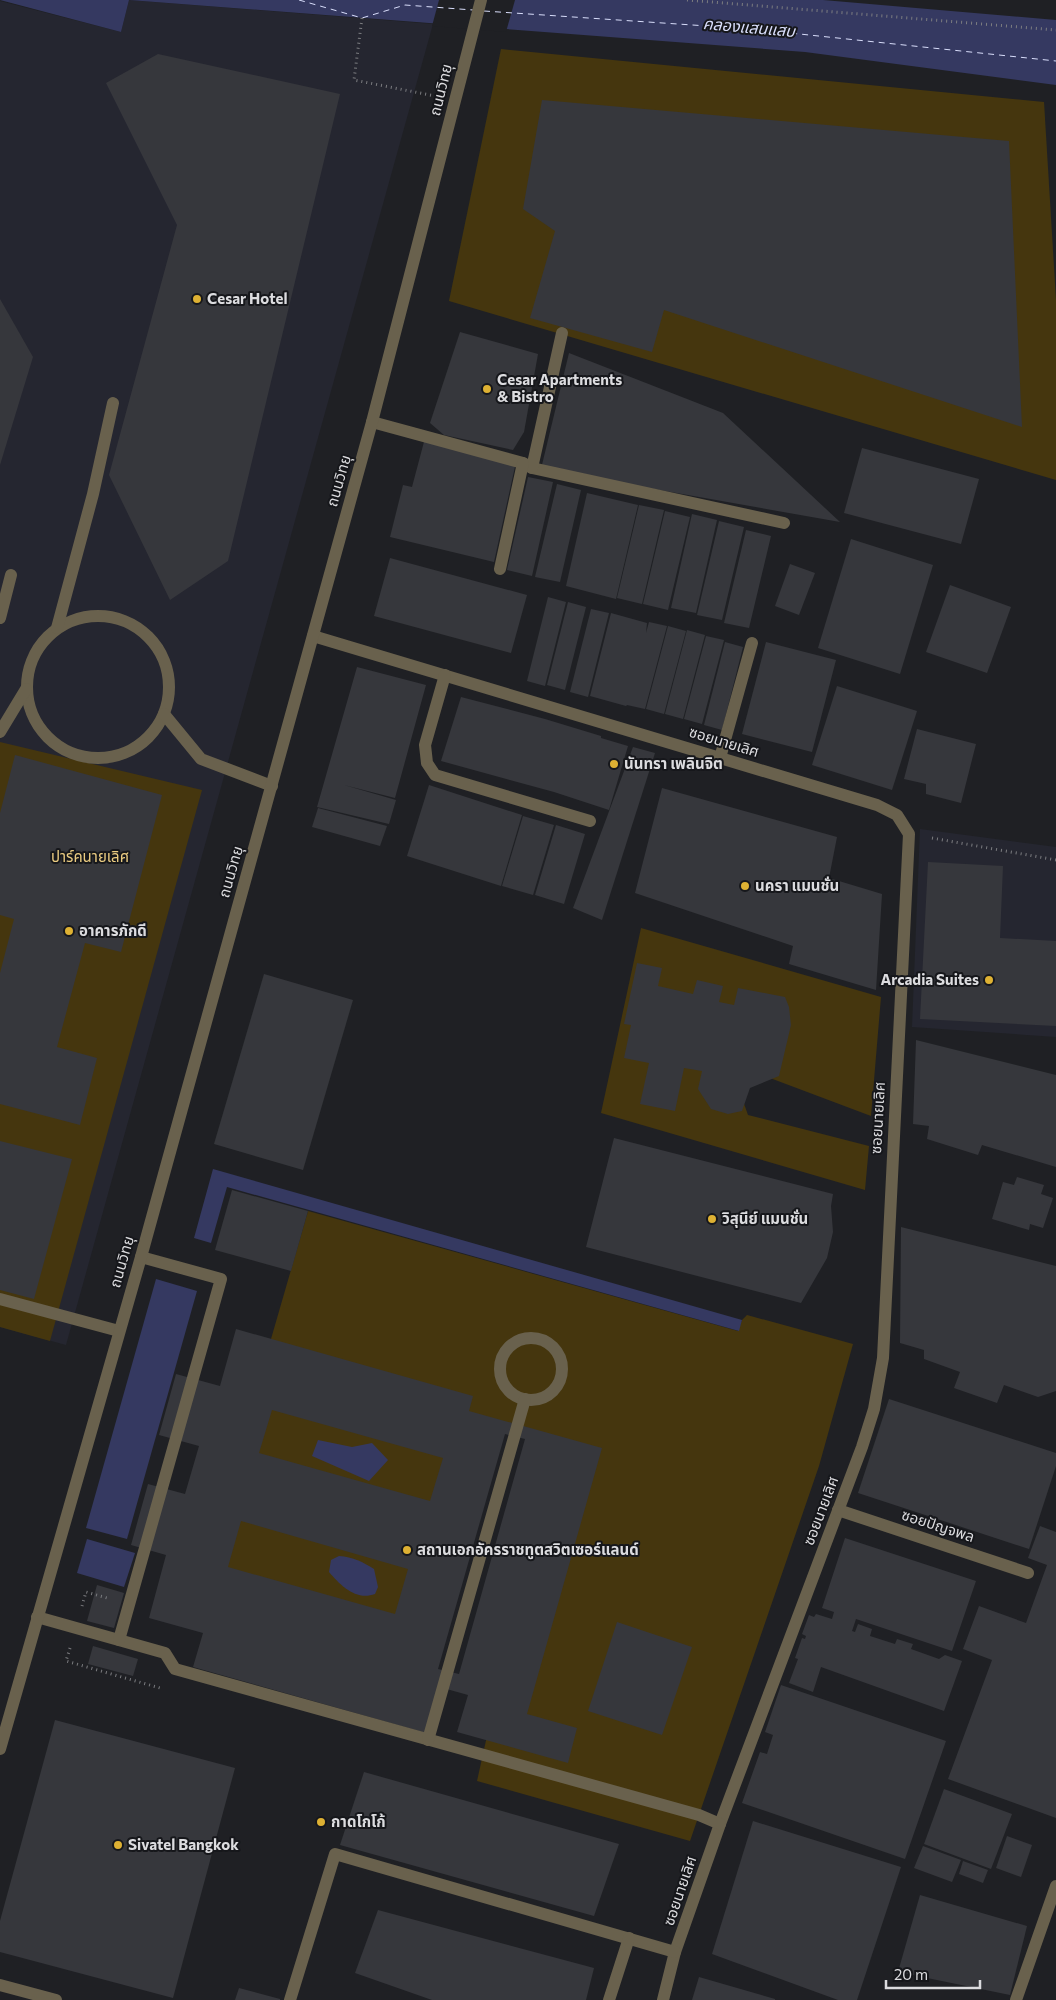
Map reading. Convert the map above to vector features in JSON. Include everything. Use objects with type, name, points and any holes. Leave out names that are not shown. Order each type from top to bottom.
[{"type":"street","name":"ถนนวิทยุ","points":[[0,1749],[272,786],[372,422],[481,0]]},
{"type":"street","points":[[500,569],[562,333]]},
{"type":"street","points":[[57,628],[93,494],[113,403]]},
{"type":"street","points":[[372,422],[527,466],[784,524]]},
{"type":"street","points":[[0,618],[11,575]]},
{"type":"street","points":[[88,616],[113,617],[136,626],[155,644],[166,666],[170,690],[164,714],[152,734],[135,748],[114,756],[92,758],[70,753],[51,741],[36,724],[26,689],[31,659],[45,638],[64,623],[88,616]]},
{"type":"street","name":"ซอยนายเลิศ","points":[[313,636],[877,804],[896,815],[909,834],[882,1358],[874,1409],[865,1438],[720,1824],[676,1952],[663,2000]]},
{"type":"street","points":[[720,758],[752,644]]},
{"type":"street","points":[[445,675],[425,746],[427,762],[435,776],[590,821]]},
{"type":"street","points":[[0,732],[26,689]]},
{"type":"street","points":[[164,714],[201,759],[272,786]]},
{"type":"street","points":[[119,1640],[221,1279],[140,1257]]},
{"type":"street","points":[[0,1298],[119,1331]]},
{"type":"street","points":[[539,1339],[548,1343],[560,1359],[562,1369],[560,1378],[556,1387],[548,1394],[540,1398],[525,1399],[511,1393],[504,1385],[500,1375],[500,1364],[509,1346],[518,1340],[539,1339]]},
{"type":"street","points":[[428,1740],[525,1399]]},
{"type":"street","name":"ซอยปัญจพล","points":[[838,1510],[1028,1573]]},
{"type":"street","points":[[38,1618],[165,1654],[175,1669],[698,1815],[720,1824]]},
{"type":"street","points":[[290,2000],[335,1854],[676,1952]]},
{"type":"street","points":[[1016,2000],[1056,1886]]},
{"type":"street","points":[[609,2000],[629,1938]]},
{"type":"street","points":[[0,1985],[56,2000]]},
{"type":"path","points":[[687,0],[1056,30]]},
{"type":"path","points":[[362,18],[354,80],[456,100]]},
{"type":"path","points":[[909,834],[1056,860]]},
{"type":"path","points":[[76,1628],[86,1592],[129,1604]]},
{"type":"path","points":[[87,1667],[168,1690]]},
{"type":"shaded area","points":[[129,0],[433,24],[66,1345],[0,1327],[0,1],[121,32]]},
{"type":"shaded area","name":"Arcadia Suites","points":[[920,829],[1056,847],[1056,1037],[912,1027]]},
{"type":"green space","points":[[501,49],[1044,102],[1056,300],[1056,480],[449,301]]},
{"type":"green space","name":"ปาร์คนายเลิศ","points":[[0,742],[202,790],[50,1341],[0,1327]]},
{"type":"green space","points":[[641,928],[881,997],[871,1116],[762,1075],[741,1095],[748,1115],[869,1146],[865,1190],[601,1113]]},
{"type":"green space","points":[[308,1211],[738,1331],[742,1320],[747,1315],[853,1344],[819,1466],[690,1841],[477,1781],[551,1447],[497,1428],[433,1639],[195,1574],[271,1339]]},
{"type":"water","points":[[0,0],[129,0],[121,32]]},
{"type":"water","name":"คลองแสนแสบ","points":[[129,0],[823,0],[1056,20],[1056,85],[805,52]]},
{"type":"water","points":[[213,1169],[742,1320],[739,1331],[227,1187],[211,1243],[194,1238]]},
{"type":"water","points":[[156,1279],[197,1291],[127,1539],[86,1528]]},
{"type":"water","points":[[318,1440],[352,1447],[372,1443],[388,1460],[369,1481],[312,1456]]},
{"type":"water","points":[[87,1539],[135,1553],[124,1587],[77,1573]]},
{"type":"water","points":[[339,1556],[358,1560],[374,1569],[378,1587],[375,1594],[368,1596],[355,1594],[344,1587],[329,1572],[331,1560]]},
{"type":"pier","points":[[439,0],[515,0],[506,32],[432,26]]},
{"type":"building","points":[[158,54],[340,94],[228,561],[170,600],[109,475],[177,225],[106,83]]},
{"type":"building","points":[[542,100],[1009,141],[1022,427],[664,310],[652,352],[530,318],[555,231],[523,209]]},
{"type":"building","points":[[0,299],[33,357],[0,465]]},
{"type":"building","name":"Cesar Apartments & Bistro","points":[[460,332],[538,354],[524,432],[513,450],[444,435],[430,423]]},
{"type":"building","points":[[569,353],[723,413],[840,522],[541,469]]},
{"type":"building","points":[[425,438],[516,462],[494,562],[390,537],[403,485],[412,487]]},
{"type":"building","points":[[862,448],[979,479],[961,544],[844,513]]},
{"type":"building","points":[[528,477],[553,482],[532,576],[507,570]]},
{"type":"building","points":[[557,484],[581,490],[560,582],[535,577]]},
{"type":"building","points":[[587,493],[638,505],[616,599],[566,586]]},
{"type":"building","points":[[639,505],[664,510],[642,604],[617,598]]},
{"type":"building","points":[[665,511],[690,517],[668,610],[643,604]]},
{"type":"building","points":[[692,514],[717,520],[696,613],[671,608]]},
{"type":"building","points":[[719,521],[744,527],[722,620],[697,615]]},
{"type":"building","points":[[746,530],[771,536],[749,628],[724,623]]},
{"type":"building","points":[[851,539],[933,565],[900,674],[818,648]]},
{"type":"building","points":[[390,558],[527,595],[511,653],[374,616]]},
{"type":"building","points":[[790,564],[815,573],[799,615],[775,606]]},
{"type":"building","points":[[950,585],[1011,607],[987,673],[926,652]]},
{"type":"building","points":[[548,597],[566,602],[545,686],[527,681]]},
{"type":"building","points":[[568,602],[586,607],[565,690],[547,685]]},
{"type":"building","points":[[591,609],[609,613],[588,697],[570,692]]},
{"type":"building","points":[[611,613],[647,623],[646,633],[649,622],[667,626],[645,709],[590,696]]},
{"type":"building","points":[[668,626],[686,631],[664,714],[646,709]]},
{"type":"building","points":[[687,630],[705,635],[683,719],[665,714]]},
{"type":"building","points":[[706,636],[724,640],[702,724],[684,719]]},
{"type":"building","points":[[725,642],[743,647],[722,730],[704,725]]},
{"type":"building","points":[[766,642],[836,660],[812,752],[742,734]]},
{"type":"building","points":[[357,667],[426,685],[395,798],[344,785],[396,800],[389,824],[317,807]]},
{"type":"building","points":[[837,686],[917,711],[892,790],[812,765]]},
{"type":"building","points":[[461,697],[545,719],[628,746],[609,810],[554,792],[441,761]]},
{"type":"building","points":[[917,729],[976,744],[961,803],[926,794],[926,784],[904,779]]},
{"type":"building","points":[[633,747],[655,753],[602,920],[573,908]]},
{"type":"building","name":"อาคารภักดี","points":[[15,755],[162,795],[121,952],[85,943],[57,1047],[97,1058],[80,1125],[0,1104],[0,973],[14,919],[0,915],[0,813]]},
{"type":"building","points":[[429,785],[522,815],[501,886],[407,856]]},
{"type":"building","name":"นครา แมนชั่น","points":[[662,788],[837,837],[829,878],[882,894],[876,990],[789,964],[793,946],[635,893]]},
{"type":"building","points":[[318,808],[387,826],[380,846],[312,827]]},
{"type":"building","points":[[523,816],[554,825],[533,895],[502,886]]},
{"type":"building","points":[[556,825],[585,834],[564,904],[535,895]]},
{"type":"building","name":"Arcadia Suites","points":[[928,862],[1003,866],[1000,938],[1056,941],[1056,1026],[920,1019]]},
{"type":"building","points":[[637,963],[662,968],[658,986],[693,994],[697,980],[723,986],[719,1002],[734,1005],[738,988],[785,997],[789,1007],[791,1025],[779,1076],[750,1088],[742,1111],[728,1114],[711,1109],[698,1089],[702,1071],[684,1068],[675,1111],[640,1104],[649,1063],[624,1058],[631,1025],[624,1024]]},
{"type":"building","points":[[264,974],[353,1000],[303,1170],[214,1144]]},
{"type":"building","points":[[916,1040],[1056,1075],[1056,1167],[982,1145],[978,1155],[927,1139],[929,1126],[913,1124]]},
{"type":"building","name":"วิสุนีย์ แมนชั่น","points":[[614,1138],[833,1194],[831,1206],[833,1232],[827,1258],[801,1303],[586,1247]]},
{"type":"building","points":[[0,1141],[72,1159],[34,1299],[0,1290]]},
{"type":"building","points":[[1017,1177],[1044,1185],[1041,1194],[1053,1198],[1043,1228],[1030,1224],[1029,1230],[992,1219],[1003,1182],[1014,1185]]},
{"type":"building","points":[[232,1190],[308,1211],[291,1271],[215,1250]]},
{"type":"building","points":[[901,1227],[1056,1266],[1056,1391],[1038,1397],[1004,1385],[997,1403],[954,1388],[960,1372],[924,1359],[924,1350],[900,1343]]},
{"type":"building","name":"สถานเอกอัครราชทูตสวิตเซอร์แลนด์","points":[[236,1329],[473,1396],[469,1411],[602,1448],[527,1714],[577,1728],[568,1763],[457,1732],[468,1695],[443,1688],[426,1733],[193,1667],[203,1633],[149,1618],[166,1555],[131,1545],[148,1484],[185,1494],[199,1446],[159,1435],[176,1374],[220,1386]],"holes":[[[272,1410],[443,1458],[430,1501],[259,1453]],[[505,1434],[525,1439],[459,1674],[438,1669]],[[241,1521],[408,1569],[395,1614],[228,1567]]]},
{"type":"building","points":[[889,1399],[1056,1453],[1056,1466],[1029,1549],[858,1493]]},
{"type":"building","points":[[1040,1526],[1056,1532],[1056,1818],[948,1779],[992,1660],[963,1649],[979,1606],[1026,1623],[1047,1565],[1028,1558]]},
{"type":"building","points":[[845,1538],[976,1581],[952,1651],[856,1619],[852,1631],[855,1632],[858,1624],[872,1629],[870,1636],[895,1644],[897,1639],[913,1644],[911,1649],[939,1659],[945,1655],[962,1661],[944,1711],[821,1667],[813,1692],[789,1683],[798,1659],[795,1658],[802,1638],[805,1639],[806,1636],[802,1634],[809,1615],[814,1617],[816,1614],[832,1619],[834,1612],[822,1608]]},
{"type":"building","points":[[97,1585],[124,1593],[114,1628],[87,1621]]},
{"type":"building","points":[[617,1622],[692,1647],[662,1735],[588,1711]]},
{"type":"building","points":[[93,1646],[138,1659],[133,1676],[88,1664]]},
{"type":"building","points":[[781,1685],[946,1741],[905,1859],[742,1803],[760,1752],[767,1754],[773,1735],[765,1732]]},
{"type":"building","name":"Sivatel Bangkok","points":[[55,1720],[235,1768],[173,1998],[0,1952],[0,1921]]},
{"type":"building","points":[[364,1772],[619,1844],[594,1916],[340,1845]]},
{"type":"building","points":[[944,1789],[1012,1814],[991,1869],[924,1844]]},
{"type":"building","points":[[753,1821],[901,1867],[857,2000],[838,2000],[712,1954]]},
{"type":"building","points":[[1007,1836],[1032,1845],[1021,1877],[996,1868]]},
{"type":"building","points":[[923,1846],[961,1860],[952,1882],[914,1868]]},
{"type":"building","points":[[963,1861],[988,1870],[983,1883],[959,1874]]},
{"type":"building","points":[[920,1895],[1027,1926],[1010,1995],[898,1972]]},
{"type":"building","points":[[378,1910],[594,1968],[586,2000],[432,2000],[355,1973]]},
{"type":"building","points":[[699,1977],[775,1999],[775,2000],[692,2000]]},
{"type":"building","points":[[239,1988],[280,1999],[280,2000],[235,2000]]},
{"type":"ferry route","points":[[299,0],[362,18],[405,5],[473,10]]},
{"type":"ferry route","points":[[484,11],[752,29],[1056,61]]},
{"type":"place","name":"Cesar Hotel","points":[[197,299]]},
{"type":"place","name":"Cesar Apartments & Bistro","points":[[487,389]]},
{"type":"place","name":"นันทรา เพลินจิต","points":[[614,764]]},
{"type":"place","name":"นครา แมนชั่น","points":[[745,886]]},
{"type":"place","name":"อาคารภักดี","points":[[69,931]]},
{"type":"place","name":"Arcadia Suites","points":[[989,980]]},
{"type":"place","name":"วิสุนีย์ แมนชั่น","points":[[712,1219]]},
{"type":"place","name":"สถานเอกอัครราชทูตสวิตเซอร์แลนด์","points":[[407,1550]]},
{"type":"place","name":"กาดโกโก้","points":[[321,1822]]},
{"type":"place","name":"Sivatel Bangkok","points":[[118,1845]]}]
